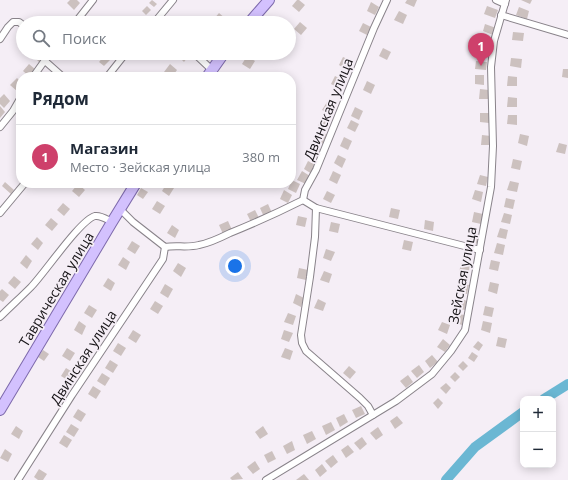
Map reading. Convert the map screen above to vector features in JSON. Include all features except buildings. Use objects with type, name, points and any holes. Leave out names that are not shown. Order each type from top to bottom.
[{"type":"main road","points":[[255,16],[269,0]]},
{"type":"main road","points":[[210,72],[219,60]]},
{"type":"main road","name":"Таврическая улица","points":[[0,410],[133,188]]},
{"type":"street","points":[[80,16],[93,0]]},
{"type":"street","points":[[161,16],[173,0]]},
{"type":"street","name":"Двинская улица","points":[[303,200],[305,190],[316,170],[374,28],[387,0]]},
{"type":"street","points":[[496,0],[505,2]]},
{"type":"street","name":"Зейская улица","points":[[266,480],[396,401],[432,374],[451,351],[465,330],[491,187],[493,146],[491,67],[494,41],[500,15],[505,2]]},
{"type":"street","points":[[500,15],[568,34]]},
{"type":"street","points":[[0,39],[8,27],[13,22],[16,22]]},
{"type":"street","points":[[111,72],[120,60]]},
{"type":"street","points":[[199,60],[208,72]]},
{"type":"street","points":[[36,72],[44,61],[57,72]]},
{"type":"street","points":[[0,127],[16,107]]},
{"type":"street","points":[[0,213],[21,188]]},
{"type":"street","points":[[120,209],[165,247],[175,245],[198,246],[213,241],[266,219],[303,200],[316,208],[480,250]]},
{"type":"street","points":[[316,208],[315,237],[301,335],[302,343],[306,351],[360,398],[368,406],[373,415]]},
{"type":"street","points":[[0,317],[32,286],[59,252],[91,218],[101,216],[112,222]]},
{"type":"street","name":"Двинская улица","points":[[18,480],[76,389],[163,259],[165,247]]},
{"type":"waterway","points":[[549,396],[568,384]]},
{"type":"waterway","points":[[446,480],[475,447],[520,414]]},
{"type":"place","name":"Магазин","points":[[481,66]]}]
